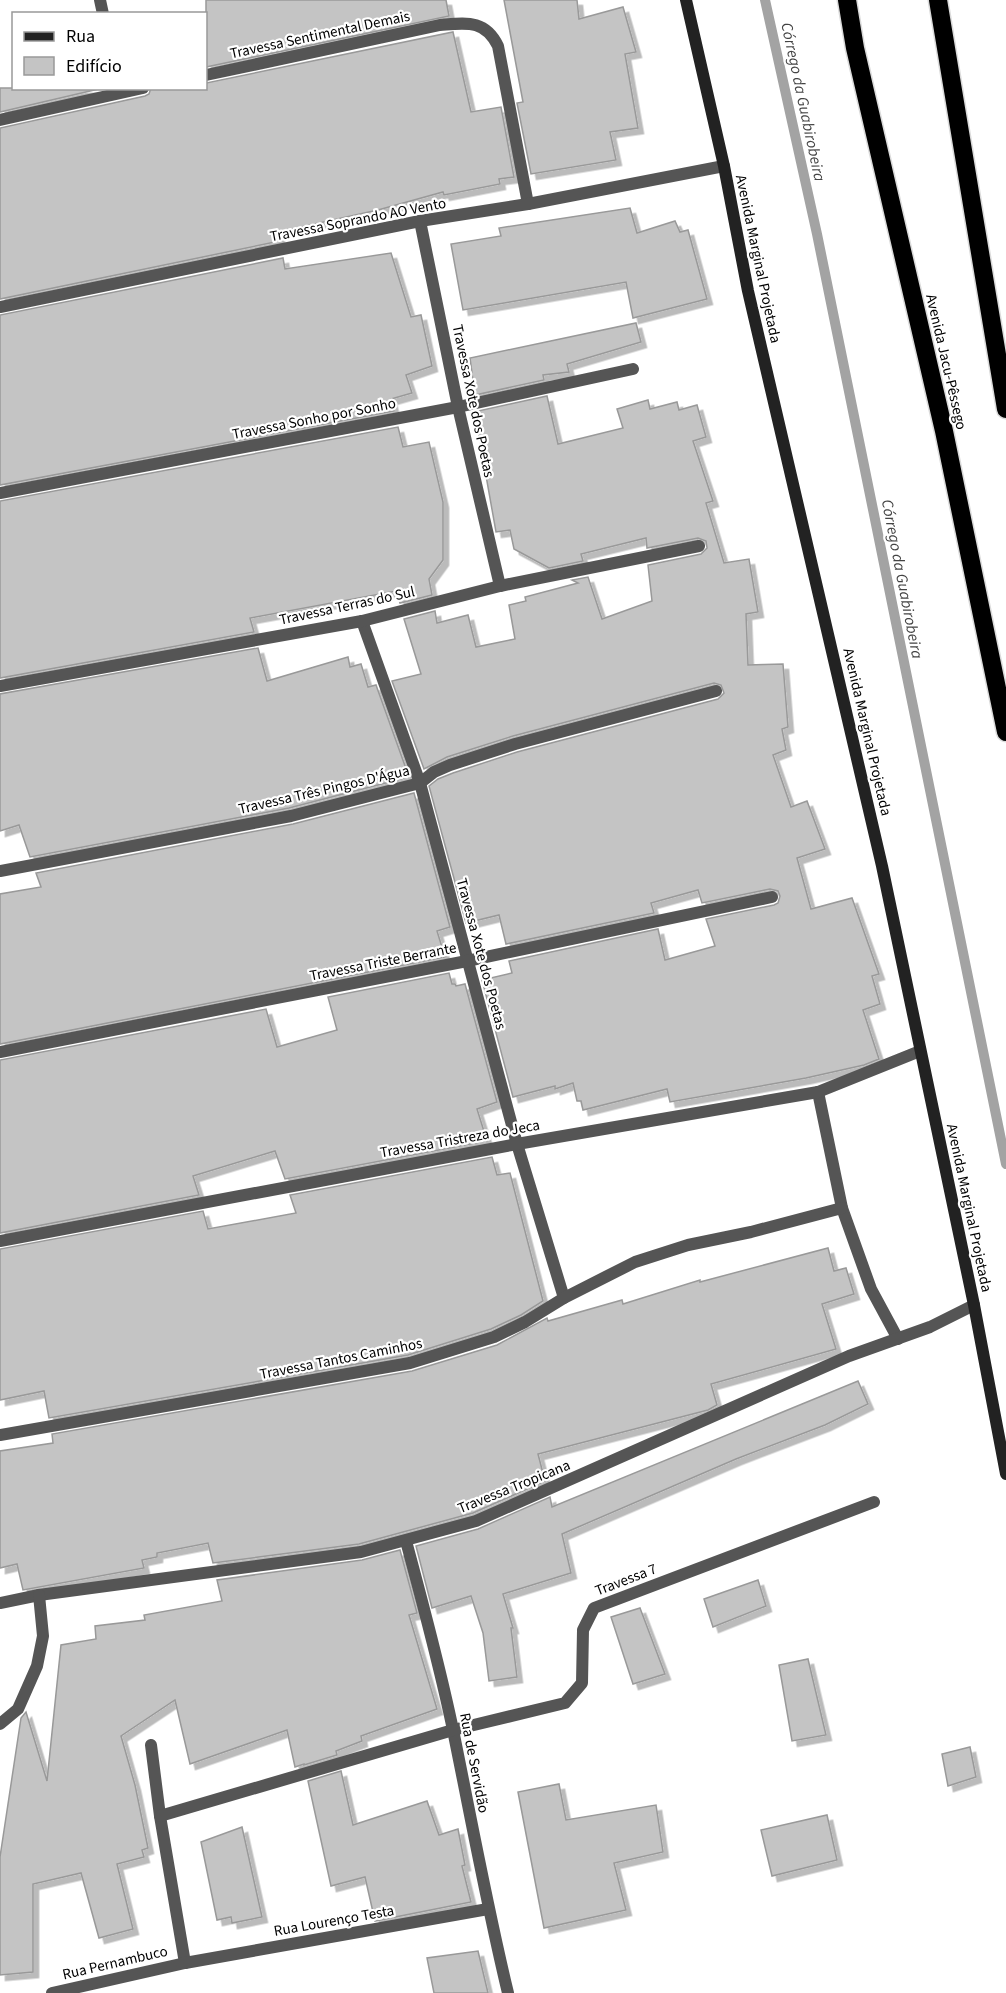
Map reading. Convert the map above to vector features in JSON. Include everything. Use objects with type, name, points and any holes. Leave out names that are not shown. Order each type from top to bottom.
[{"type":"highway","name":"Avenida Jacu-Pêssego","points":[[847,0],[858,60],[944,431],[1006,732]]},
{"type":"highway","points":[[938,0],[1006,409]]},
{"type":"main road","name":"Avenida Marginal Projetada","points":[[686,0],[724,166],[748,291],[859,766],[974,1305],[1006,1474]]},
{"type":"street","name":"Travessa Sentimental Demais","points":[[207,75],[440,25],[465,23],[477,26],[492,34],[498,46],[528,204]]},
{"type":"street","points":[[0,120],[125,90]]},
{"type":"street","name":"Travessa Soprando AO Vento","points":[[0,307],[420,221],[528,204],[724,166]]},
{"type":"street","name":"Travessa Xote dos Poetas","points":[[420,221],[458,407],[500,586]]},
{"type":"street","name":"Travessa Sonho por Sonho","points":[[0,493],[458,407],[633,369]]},
{"type":"street","name":"Travessa Terras do Sul","points":[[0,687],[362,621],[500,586],[699,546]]},
{"type":"street","name":"Travessa Xote dos Poetas","points":[[362,621],[420,783],[517,1144],[564,1298]]},
{"type":"street","name":"Travessa Três Pingos D'Água","points":[[0,871],[291,816],[420,783],[434,772],[450,765],[515,744],[716,691]]},
{"type":"street","name":"Travessa Triste Berrante","points":[[0,1052],[467,961],[772,897]]},
{"type":"street","name":"Travessa Tristreza do Jeca","points":[[0,1241],[517,1144],[818,1092],[920,1051]]},
{"type":"street","points":[[818,1092],[842,1208],[871,1289],[898,1338]]},
{"type":"street","name":"Travessa Tantos Caminhos","points":[[0,1435],[410,1363],[494,1337],[635,1262],[677,1248],[842,1208]]},
{"type":"street","name":"Travessa Tropicana","points":[[0,1603],[39,1595],[361,1552],[476,1521],[849,1356],[930,1327],[974,1305]]},
{"type":"street","name":"Travessa 7","points":[[160,1816],[453,1730],[565,1703],[582,1683],[583,1630],[594,1608],[874,1502]]},
{"type":"street","name":"Rua de Servidão","points":[[406,1540],[453,1730],[488,1909],[508,1993]]},
{"type":"street","points":[[0,1724],[18,1709],[37,1666],[43,1636],[39,1595]]},
{"type":"street","points":[[151,1745],[160,1816],[185,1963]]},
{"type":"street","name":"Rua Lourenço Testa","points":[[185,1963],[488,1909]]},
{"type":"street","name":"Rua Pernambuco","points":[[52,1993],[185,1963]]},
{"type":"building","points":[[206,0],[446,0],[449,16],[207,67]]},
{"type":"building","points":[[504,0],[577,0],[579,19],[623,7],[636,52],[625,54],[638,128],[610,132],[616,160],[531,174],[517,103],[523,102]]},
{"type":"building","points":[[453,32],[471,112],[501,107],[514,177],[499,179],[500,184],[444,195],[443,192],[378,210],[278,232],[280,241],[0,299],[0,128],[145,96],[150,90],[207,90],[207,83]]},
{"type":"building","points":[[0,88],[94,90],[0,112]]},
{"type":"building","points":[[630,208],[637,233],[675,221],[680,232],[688,230],[707,299],[633,318],[626,282],[463,310],[451,244],[501,236],[499,228]]},
{"type":"building","points":[[391,253],[411,317],[421,315],[432,366],[406,375],[412,393],[391,399],[394,411],[0,485],[0,315],[283,258],[285,269]]},
{"type":"building","points":[[636,323],[641,342],[567,364],[569,372],[543,375],[544,380],[475,395],[470,358]]},
{"type":"building","points":[[547,396],[558,444],[623,428],[617,409],[648,400],[650,409],[677,402],[679,410],[697,405],[706,437],[693,441],[713,501],[706,503],[724,563],[749,559],[758,612],[746,614],[748,665],[783,664],[788,727],[782,729],[786,750],[773,755],[791,807],[807,801],[825,849],[797,858],[811,909],[852,898],[879,974],[872,976],[880,1004],[863,1010],[879,1059],[864,1065],[806,1078],[670,1102],[667,1089],[583,1110],[581,1101],[577,1101],[573,1083],[513,1097],[482,980],[512,973],[509,961],[658,929],[665,960],[715,946],[706,919],[774,905],[778,903],[780,896],[778,891],[770,889],[702,903],[698,890],[651,903],[654,913],[506,944],[499,915],[466,923],[429,786],[438,779],[453,773],[517,752],[718,699],[724,693],[721,685],[714,683],[513,736],[447,757],[424,769],[392,681],[421,674],[404,619],[435,611],[437,623],[468,615],[476,647],[515,639],[509,605],[526,601],[525,597],[578,583],[572,580],[588,577],[602,619],[652,601],[648,565],[701,554],[707,548],[706,541],[698,538],[647,548],[646,538],[581,554],[583,561],[549,568],[514,549],[510,530],[496,532],[477,425],[480,424],[478,411]]},
{"type":"building","points":[[398,427],[403,447],[429,442],[443,502],[443,560],[429,579],[432,595],[400,603],[396,591],[250,618],[254,632],[0,678],[0,501]]},
{"type":"building","points":[[258,648],[267,681],[348,657],[350,667],[361,664],[368,687],[376,685],[409,777],[289,808],[30,857],[19,825],[0,831],[0,694]]},
{"type":"building","points":[[414,793],[450,927],[437,931],[445,957],[0,1044],[0,894],[41,887],[36,873],[293,824]]},
{"type":"building","points":[[449,973],[452,984],[456,986],[465,984],[497,1102],[477,1109],[487,1141],[285,1179],[275,1151],[193,1176],[199,1195],[0,1233],[0,1060],[266,1009],[277,1047],[337,1030],[328,997]]},
{"type":"building","points":[[492,1157],[497,1175],[510,1173],[543,1301],[521,1315],[491,1329],[408,1355],[49,1418],[44,1391],[0,1400],[0,1249],[203,1211],[208,1229],[296,1213],[290,1195]]},
{"type":"building","points":[[828,1248],[834,1271],[846,1268],[854,1294],[822,1304],[836,1349],[711,1384],[717,1405],[708,1410],[538,1454],[545,1481],[473,1513],[359,1544],[213,1563],[208,1543],[157,1553],[157,1557],[142,1560],[144,1568],[23,1590],[17,1564],[0,1568],[0,1451],[53,1443],[52,1434],[412,1371],[497,1345],[547,1318],[548,1321],[622,1300],[623,1304],[700,1280],[700,1282]]},
{"type":"building","points":[[858,1381],[868,1404],[825,1425],[736,1459],[562,1534],[571,1573],[503,1594],[513,1628],[511,1628],[517,1677],[489,1681],[483,1633],[471,1596],[432,1608],[416,1546],[478,1529],[550,1497],[552,1507]]},
{"type":"building","points":[[400,1550],[417,1613],[409,1615],[437,1709],[361,1736],[362,1741],[336,1751],[337,1755],[304,1765],[295,1767],[287,1730],[190,1764],[175,1700],[121,1736],[135,1785],[148,1848],[142,1850],[144,1857],[117,1864],[133,1929],[99,1938],[81,1873],[33,1884],[33,1972],[0,1975],[0,1857],[21,1718],[26,1712],[47,1781],[61,1645],[96,1639],[95,1626],[145,1620],[144,1615],[222,1601],[217,1580],[362,1560]]},
{"type":"building","points":[[758,1580],[766,1606],[713,1627],[704,1599]]},
{"type":"building","points":[[640,1608],[665,1674],[633,1684],[611,1617]]},
{"type":"building","points":[[808,1659],[826,1735],[792,1741],[779,1665]]},
{"type":"building","points":[[970,1747],[976,1777],[948,1786],[942,1754]]},
{"type":"building","points":[[341,1771],[353,1825],[427,1801],[439,1835],[458,1829],[465,1865],[462,1866],[471,1902],[375,1921],[365,1877],[331,1886],[308,1781]]},
{"type":"building","points":[[559,1784],[566,1820],[656,1805],[663,1852],[614,1863],[626,1910],[544,1928],[518,1792]]},
{"type":"building","points":[[827,1815],[837,1860],[772,1876],[761,1830]]},
{"type":"building","points":[[242,1827],[262,1917],[232,1923],[231,1917],[217,1920],[201,1842]]},
{"type":"building","points":[[478,1951],[488,1993],[434,1993],[427,1958]]},
{"type":"waterway","name":"Córrego da Guabirobeira","points":[[765,0],[817,234],[1006,1164]]}]
